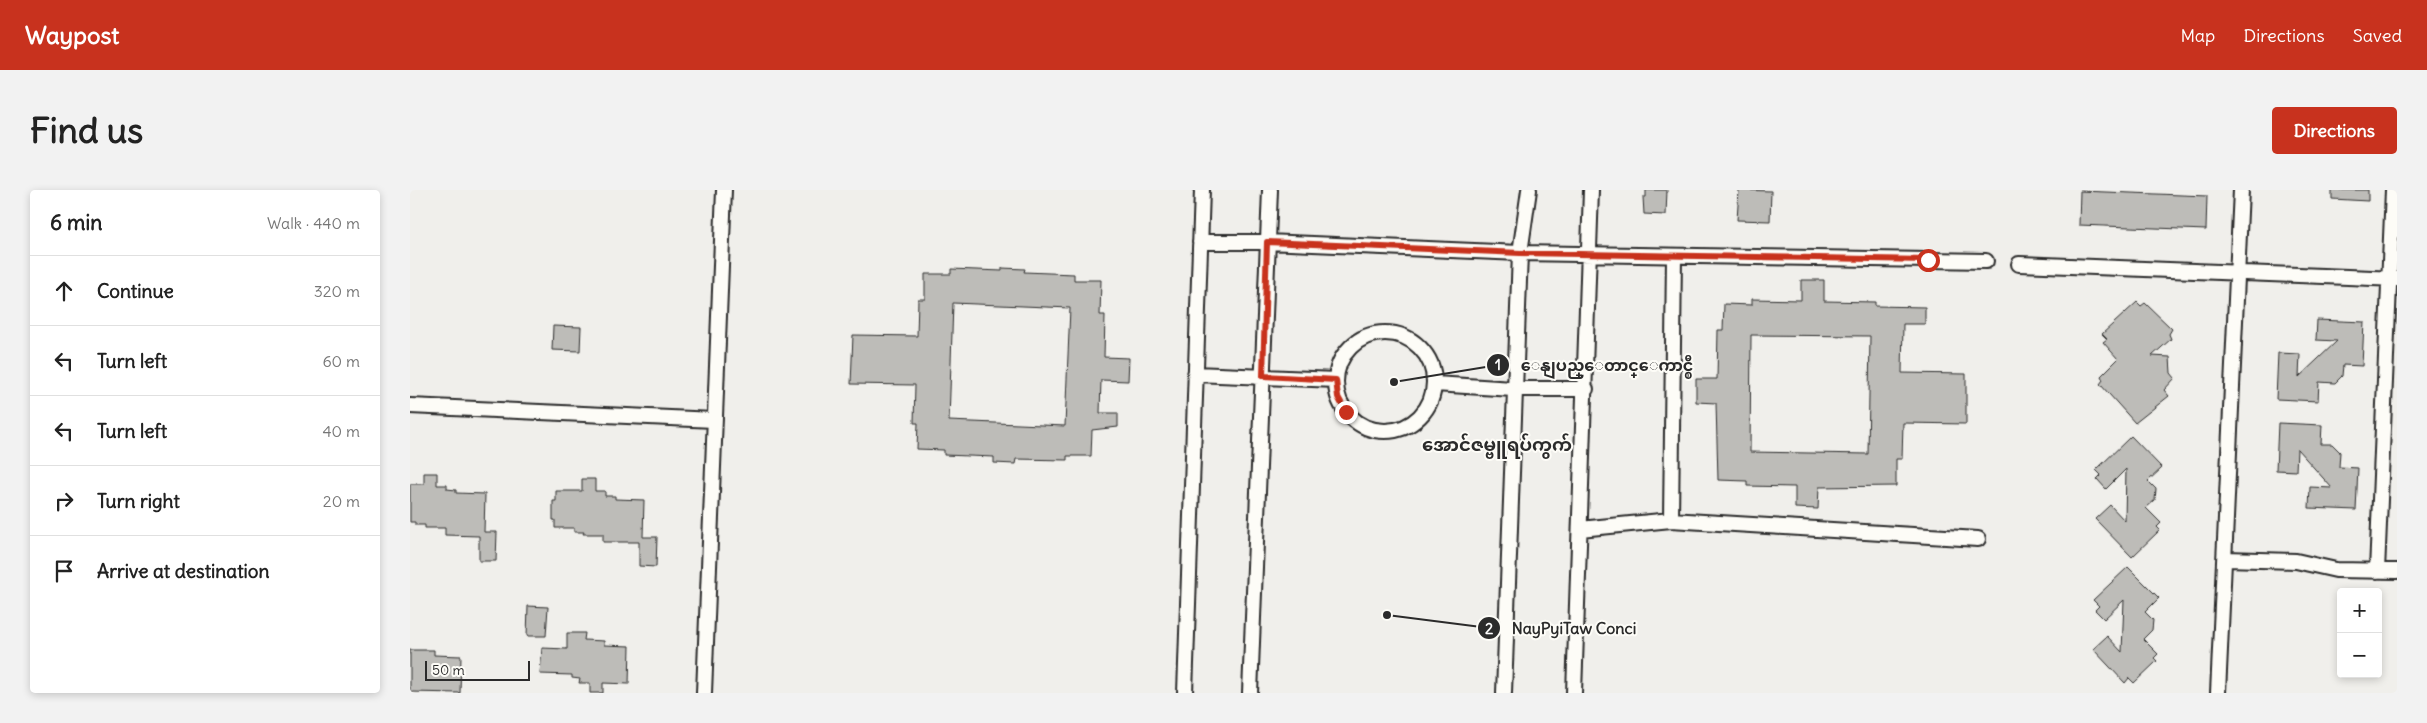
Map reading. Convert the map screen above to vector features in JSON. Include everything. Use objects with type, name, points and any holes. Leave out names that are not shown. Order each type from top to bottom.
[{"type":"street","points":[[704,693],[724,190]]},
{"type":"street","points":[[1185,693],[1202,190]]},
{"type":"street","points":[[1250,693],[1270,190]]},
{"type":"street","points":[[1504,693],[1513,389],[1520,253],[1529,190]]},
{"type":"street","points":[[1574,693],[1586,389],[1591,190]]},
{"type":"street","points":[[2218,693],[2226,559],[2241,190]]},
{"type":"street","points":[[2377,571],[2393,279],[2393,190]]},
{"type":"street","points":[[1200,242],[1267,242],[1520,253],[1986,261]]},
{"type":"street","points":[[1671,520],[1674,256]]},
{"type":"street","points":[[2019,264],[2393,279]]},
{"type":"street","points":[[1377,333],[1396,334],[1412,340],[1425,352],[1433,367],[1435,384],[1430,404],[1420,417],[1406,427],[1389,431],[1372,429],[1359,424],[1346,412],[1338,397],[1336,380],[1339,365],[1348,350],[1361,339],[1377,333]]},
{"type":"street","points":[[1195,374],[1336,380]]},
{"type":"street","points":[[1435,384],[1513,389],[1586,389]]},
{"type":"street","points":[[410,406],[714,420]]},
{"type":"street","points":[[1580,529],[1671,520],[1978,539]]},
{"type":"street","points":[[2226,559],[2296,561],[2336,570],[2397,571]]},
{"type":"building","points":[[1646,190],[1667,190],[1666,215],[1644,214],[1643,197],[1646,197]]},
{"type":"building","points":[[1739,190],[1771,191],[1770,221],[1737,220]]},
{"type":"building","points":[[2332,190],[2368,190],[2368,201],[2332,199]]},
{"type":"building","points":[[2080,191],[2207,196],[2206,230],[2079,225]]},
{"type":"building","points":[[1002,268],[1025,269],[1024,272],[1074,274],[1074,280],[1101,280],[1100,315],[1105,315],[1104,357],[1129,358],[1128,381],[1101,380],[1100,413],[1118,413],[1118,427],[1092,430],[1091,456],[1067,456],[1067,460],[1016,459],[1015,464],[994,463],[994,457],[944,455],[944,450],[917,449],[918,423],[914,423],[915,385],[851,384],[853,335],[917,336],[918,299],[925,299],[925,274],[951,274],[951,269],[1002,271]],"holes":[[[953,303],[1070,308],[1065,426],[949,421]]]},
{"type":"building","points":[[1801,280],[1824,280],[1824,301],[1875,302],[1875,306],[1925,307],[1925,324],[1903,324],[1902,373],[1966,374],[1966,424],[1903,423],[1902,459],[1896,459],[1896,486],[1819,487],[1818,509],[1795,508],[1795,487],[1747,486],[1747,481],[1718,480],[1716,403],[1696,402],[1696,379],[1717,379],[1718,330],[1723,330],[1724,304],[1752,305],[1752,299],[1801,300]],"holes":[[[1751,335],[1870,336],[1868,454],[1750,452]]]},
{"type":"building","points":[[2137,302],[2141,306],[2145,303],[2172,329],[2169,334],[2171,339],[2152,356],[2170,357],[2171,373],[2175,378],[2164,390],[2169,396],[2135,423],[2100,384],[2103,380],[2101,376],[2118,359],[2103,342],[2107,339],[2102,334]]},
{"type":"building","points":[[2317,320],[2364,322],[2362,366],[2343,365],[2342,376],[2335,383],[2319,382],[2318,401],[2276,399],[2278,353],[2300,354],[2299,377],[2337,341],[2316,340]]},
{"type":"building","points":[[553,326],[581,327],[580,351],[552,350]]},
{"type":"building","points":[[2278,423],[2322,425],[2321,444],[2332,444],[2340,452],[2339,467],[2358,468],[2356,510],[2309,508],[2310,487],[2332,488],[2297,449],[2296,471],[2276,470]]},
{"type":"building","points":[[2131,436],[2162,468],[2148,481],[2156,489],[2155,500],[2146,508],[2161,523],[2157,527],[2160,530],[2132,557],[2095,519],[2110,505],[2125,521],[2126,469],[2106,489],[2097,479],[2101,475],[2096,470]]},
{"type":"building","points":[[424,473],[437,473],[437,485],[447,485],[447,489],[456,490],[456,493],[485,494],[484,532],[497,532],[496,561],[479,561],[479,536],[445,535],[445,528],[425,528],[425,525],[415,525],[415,522],[410,522],[410,484],[424,484]]},
{"type":"building","points":[[582,479],[595,479],[595,491],[605,491],[605,496],[615,496],[615,499],[644,500],[643,537],[657,537],[656,567],[639,566],[639,542],[603,542],[603,534],[583,534],[584,532],[574,532],[574,528],[555,528],[553,501],[556,501],[556,491],[582,491]]},
{"type":"building","points":[[2128,567],[2159,598],[2145,612],[2153,620],[2152,630],[2143,639],[2158,654],[2154,658],[2157,661],[2134,683],[2129,678],[2125,683],[2093,649],[2107,636],[2122,652],[2124,600],[2104,619],[2095,610],[2099,606],[2093,600]]},
{"type":"building","points":[[528,606],[548,607],[546,636],[527,636]]},
{"type":"building","points":[[567,633],[585,633],[584,640],[604,641],[604,645],[630,646],[629,684],[603,683],[603,693],[590,693],[590,683],[579,683],[580,679],[572,678],[572,675],[540,674],[542,648],[567,649]]},
{"type":"building","points":[[410,650],[434,650],[434,655],[461,656],[460,693],[410,692]]},
{"type":"place","name":"ေနျပည္ေတာင္ေကာင္စီ","points":[[1394,382]]},
{"type":"place","name":"NayPyiTaw Conci","points":[[1387,615]]},
{"type":"district","name":"အောင်ဇမ္ဗူရပ်ကွက်","points":[[1497,444]]},
{"type":"route","points":[[1346,412],[1338,397],[1336,380],[1263,376],[1267,242],[1520,253],[1928,260]]}]
